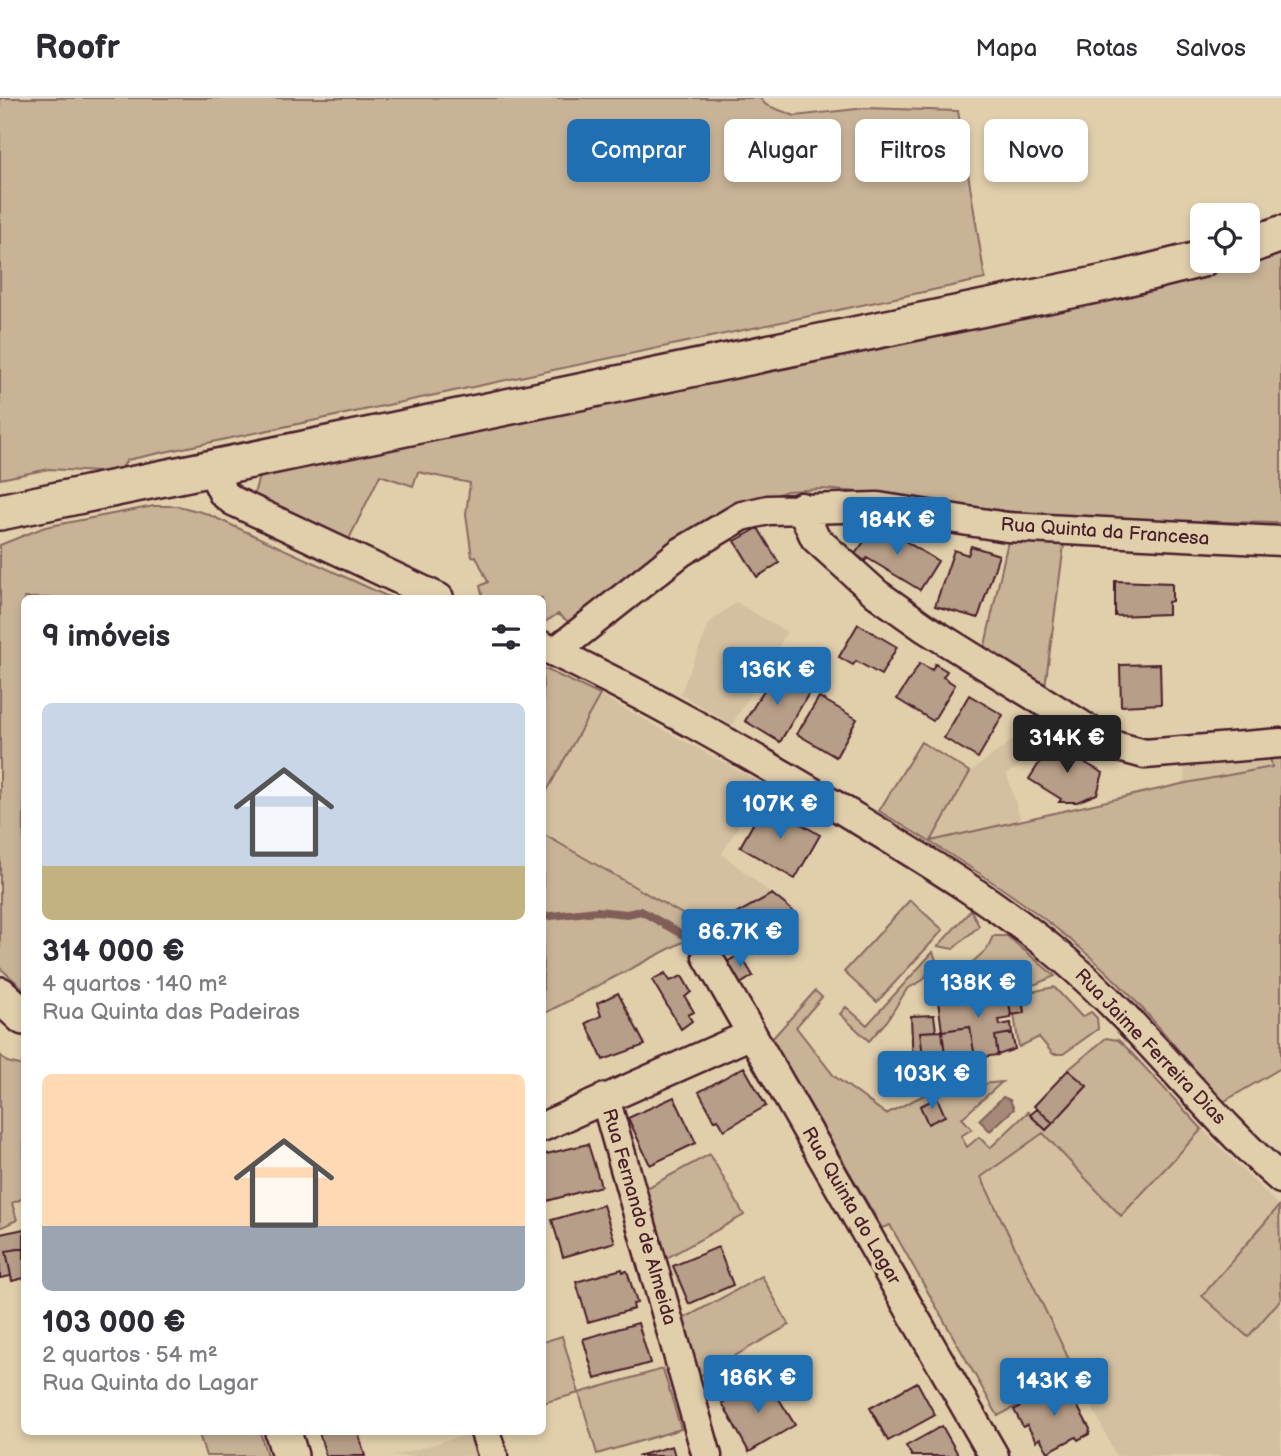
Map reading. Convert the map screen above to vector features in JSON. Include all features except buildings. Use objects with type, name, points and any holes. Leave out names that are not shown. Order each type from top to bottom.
[{"type":"main road","points":[[1260,242],[1281,234]]},
{"type":"main road","points":[[0,512],[1105,284],[1190,262]]},
{"type":"main road","points":[[0,995],[21,1014]]},
{"type":"main road","points":[[284,1435],[290,1456]]},
{"type":"street","points":[[211,468],[218,484],[233,501],[433,595]]},
{"type":"street","points":[[801,507],[815,538],[877,594],[925,628],[1115,746],[1145,754],[1281,743]]},
{"type":"street","name":"Rua Quinta da Francesa","points":[[549,649],[715,530],[742,516],[801,507],[878,507],[1007,527],[1281,541]]},
{"type":"street","name":"Rua Jaime Ferreira Dias","points":[[549,649],[617,681],[703,728],[988,900],[1040,939],[1095,988],[1231,1131],[1281,1179]]},
{"type":"street","name":"Rua Quinta do Lagar","points":[[707,956],[994,1456]]},
{"type":"street","points":[[546,1125],[752,1034]]},
{"type":"street","name":"Rua Fernando de Almeida","points":[[605,1098],[707,1456]]},
{"type":"street","points":[[486,1435],[493,1456]]},
{"type":"shaded area","points":[[0,98],[760,98],[766,105],[795,116],[865,108],[958,111],[959,119],[855,119],[855,182],[969,182],[985,279],[127,460],[121,469],[97,472],[49,469],[0,479]]},
{"type":"shaded area","points":[[1281,252],[1281,523],[1065,519],[883,494],[822,489],[787,491],[747,505],[641,578],[569,622],[558,614],[546,621],[546,595],[482,595],[480,586],[488,582],[476,556],[472,557],[466,514],[470,483],[418,472],[413,486],[380,475],[349,539],[254,494],[259,476],[1092,303],[1213,273],[1260,273],[1260,259]]},
{"type":"shaded area","points":[[154,506],[178,506],[205,513],[384,595],[21,595],[21,986],[0,968],[0,545],[45,527]]},
{"type":"shaded area","points":[[1008,541],[1064,545],[1045,687],[984,650]]},
{"type":"shaded area","points":[[736,602],[787,632],[732,725],[680,694],[710,622]]},
{"type":"shaded area","points":[[546,669],[600,695],[546,793]]},
{"type":"shaded area","points":[[600,695],[763,784],[722,854],[772,894],[708,929],[546,836],[546,793]]},
{"type":"shaded area","points":[[1042,718],[1064,731],[1007,774],[1021,820],[930,842],[970,772]]},
{"type":"shaded area","points":[[921,742],[970,772],[931,841],[1186,783],[1272,767],[1270,757],[1281,754],[1281,1068],[1223,1102],[1134,1000],[1066,936],[1006,891],[879,811]]},
{"type":"shaded area","points":[[1270,757],[1272,767],[1186,783],[1183,764]]},
{"type":"shaded area","points":[[546,836],[708,929],[546,1012]]},
{"type":"shaded area","points":[[910,900],[943,930],[877,1002],[844,972]]},
{"type":"shaded area","points":[[971,910],[979,926],[953,949],[938,946]]},
{"type":"shaded area","points":[[993,936],[1007,936],[1055,976],[1036,984],[932,999],[987,949]]},
{"type":"shaded area","points":[[933,952],[936,960],[923,980],[907,989],[887,1021],[869,1041],[840,1014],[846,1007],[867,1025]]},
{"type":"shaded area","points":[[1054,987],[1082,1017],[1091,1012],[1097,1018],[1098,1029],[1063,1054],[1053,1054],[1039,1037],[1019,1047],[1014,1014],[1024,1012],[1021,994]]},
{"type":"shaded area","points":[[815,991],[822,997],[796,1027],[834,1076],[886,1114],[938,1088],[1002,1082],[962,1118],[972,1129],[961,1136],[967,1147],[979,1137],[990,1148],[1028,1112],[1046,1130],[1087,1086],[1068,1070],[1106,1038],[1118,1040],[1124,1045],[1202,1129],[1121,1216],[1043,1133],[981,1177],[1076,1374],[998,1416],[890,1225],[882,1228],[772,1039]]},
{"type":"shaded area","points":[[0,1055],[7,1062],[21,1065],[21,1199],[12,1203],[17,1220],[0,1228]]},
{"type":"shaded area","points":[[1003,1097],[1010,1100],[1014,1109],[990,1131],[979,1120]]},
{"type":"shaded area","points":[[1202,1129],[1279,1206],[1202,1296],[1248,1337],[1281,1299],[1281,1456],[1116,1456],[981,1177],[1043,1133],[1121,1216]]},
{"type":"shaded area","points":[[710,1154],[744,1215],[663,1260],[643,1190]]},
{"type":"shaded area","points":[[1279,1206],[1281,1299],[1248,1337],[1202,1296]]},
{"type":"shaded area","points":[[762,1276],[789,1325],[698,1377],[681,1320]]},
{"type":"shaded area","points":[[562,1336],[579,1393],[546,1402],[546,1341]]},
{"type":"shaded area","points":[[663,1369],[681,1429],[597,1454],[579,1393]]},
{"type":"shaded area","points":[[261,1435],[267,1456],[206,1456],[200,1437]]},
{"type":"shaded area","points":[[469,1435],[476,1456],[393,1456]]},
{"type":"waterway","points":[[546,917],[597,911],[627,914],[641,911],[692,940]]}]
